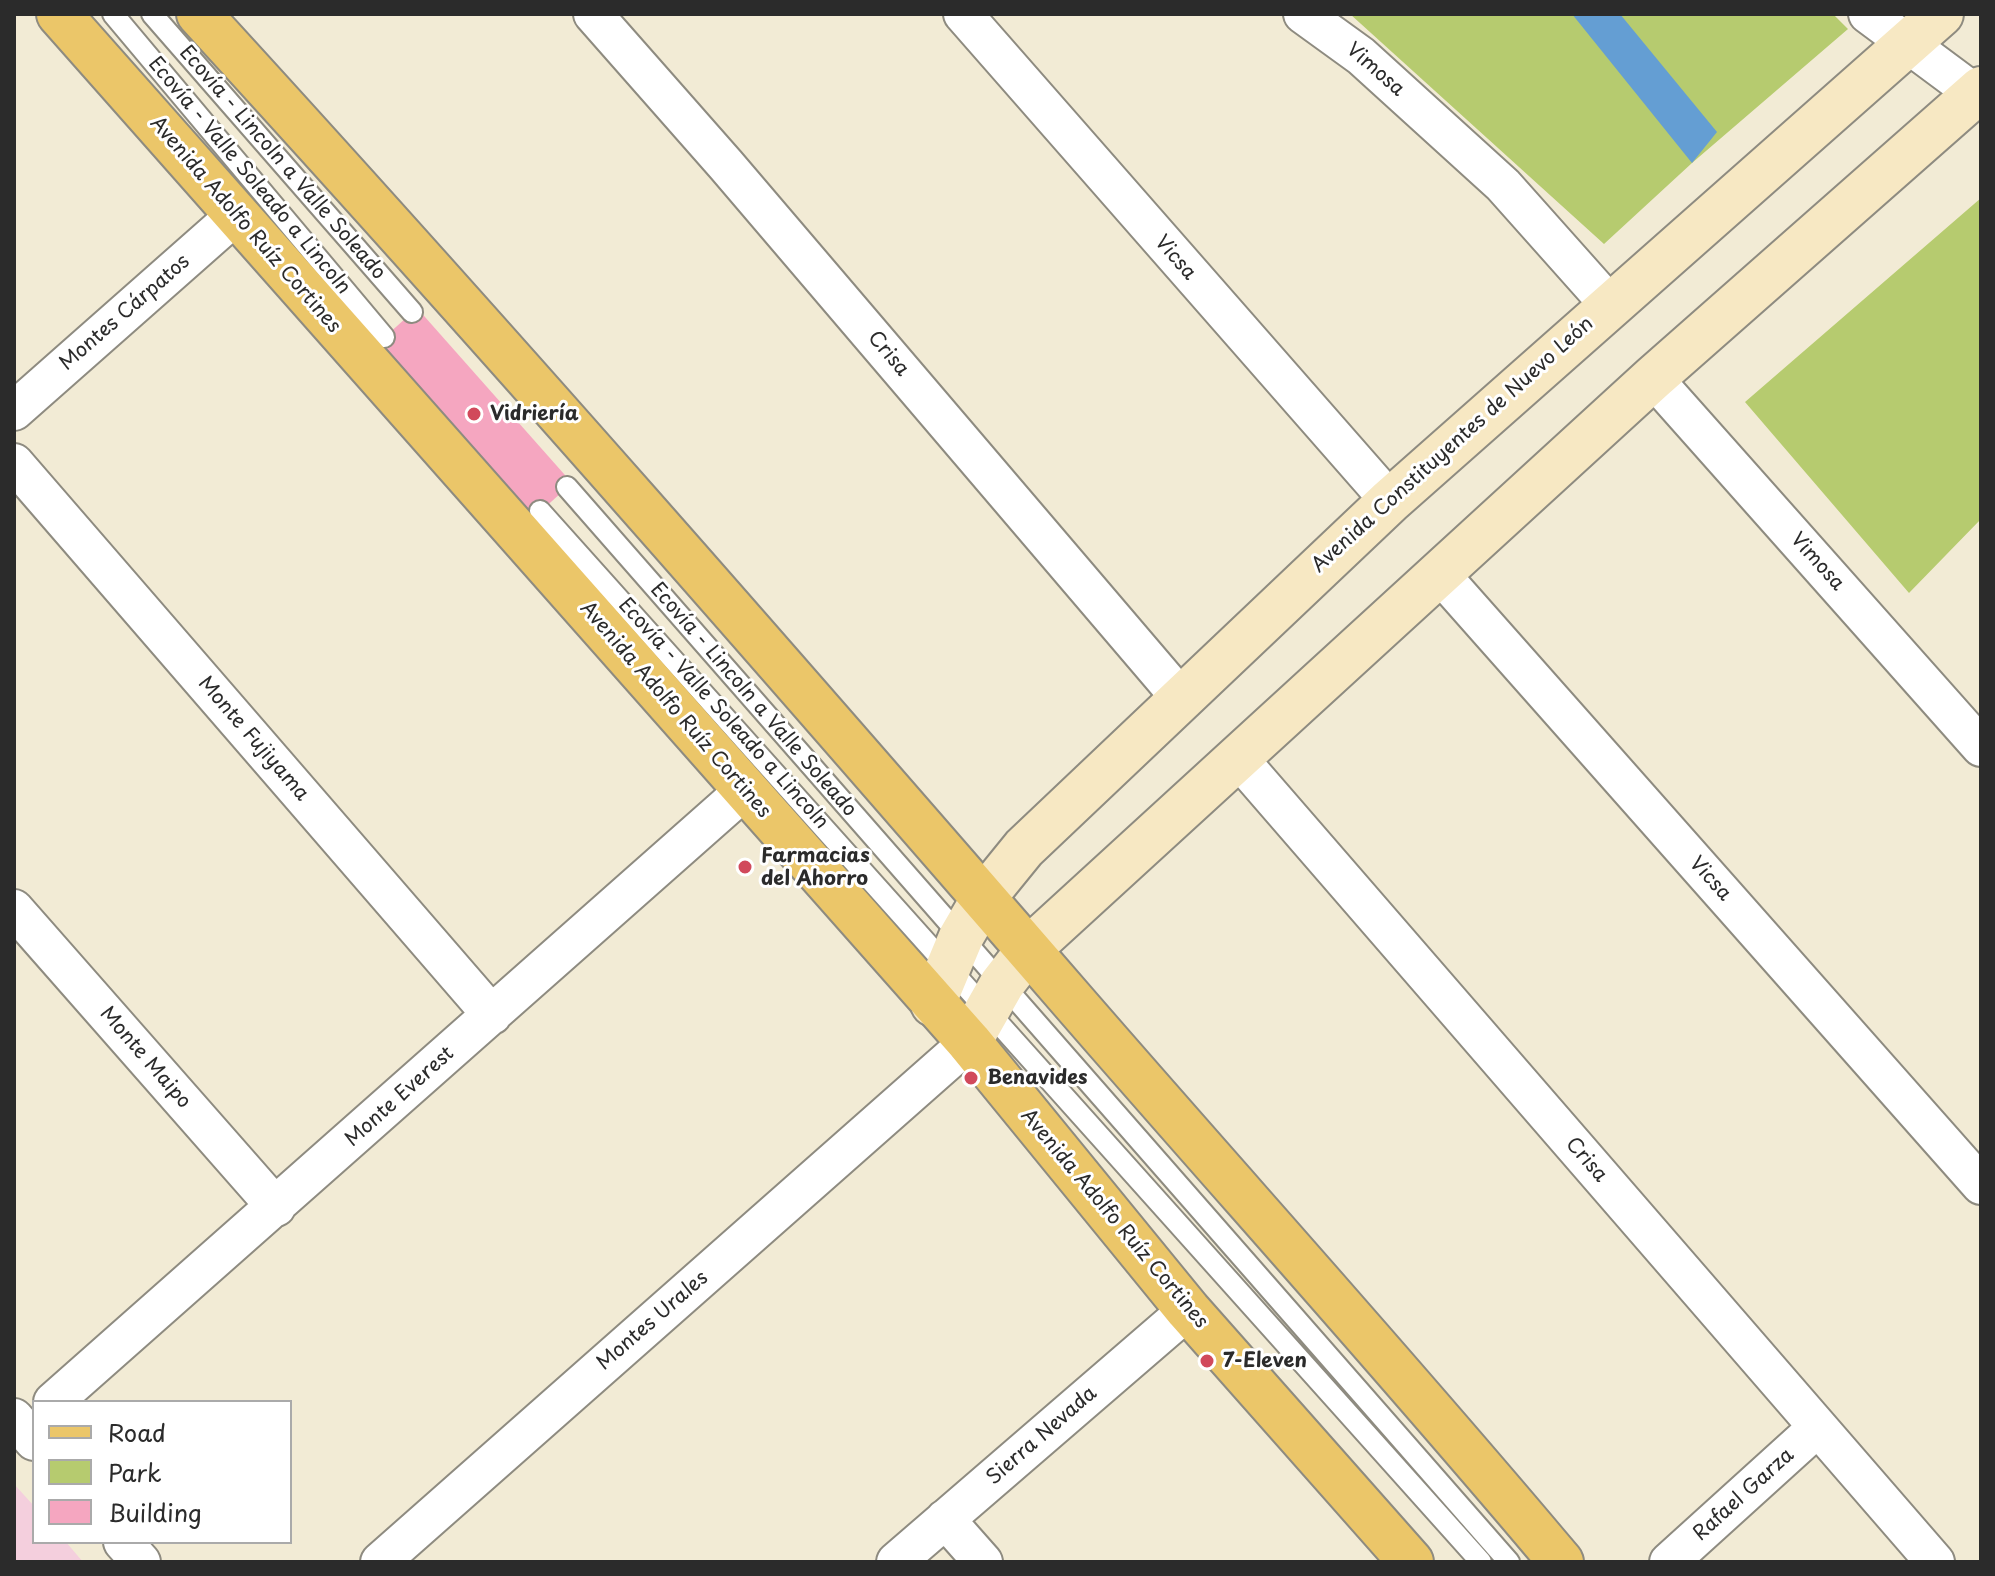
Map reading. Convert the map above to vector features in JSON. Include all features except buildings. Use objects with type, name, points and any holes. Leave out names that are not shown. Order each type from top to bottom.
[{"type":"main road","name":"Avenida Adolfo Ruíz Cortines","points":[[59,14],[745,790],[948,969],[986,1012],[1188,1310],[1411,1562]]},
{"type":"main road","points":[[199,14],[390,223],[985,896],[1426,1400],[1561,1562]]},
{"type":"main road","name":"Avenida Constituyentes de Nuevo León","points":[[948,969],[985,896],[1024,848],[1180,697],[1390,501],[1609,304],[1941,14]]},
{"type":"main road","points":[[986,1012],[1030,948],[1971,88]]},
{"type":"street","name":"Crisa","points":[[593,14],[726,165],[1180,697]]},
{"type":"street","name":"Vicsa","points":[[963,14],[1390,501]]},
{"type":"street","name":"Vimosa","points":[[1303,14],[1361,56],[1503,185],[1609,304]]},
{"type":"street","points":[[1868,14],[1971,88]]},
{"type":"street","name":"Montes Cárpatos","points":[[14,411],[236,215]]},
{"type":"street","name":"Vimosa","points":[[1653,378],[1981,747]]},
{"type":"street","name":"Monte Fujiyama","points":[[14,463],[492,1015]]},
{"type":"street","name":"Vicsa","points":[[1439,573],[1981,1185]]},
{"type":"street","name":"Crisa","points":[[1238,758],[1935,1562]]},
{"type":"street","name":"Monte Everest","points":[[55,1400],[745,790]]},
{"type":"street","name":"Monte Maipo","points":[[14,909],[276,1207]]},
{"type":"street","points":[[925,1078],[948,969]]},
{"type":"street","name":"Montes Urales","points":[[380,1562],[925,1078],[986,1012]]},
{"type":"street","name":"Sierra Nevada","points":[[896,1562],[1188,1310]]},
{"type":"street","name":"Rafael Garza","points":[[1669,1562],[1818,1427]]},
{"type":"street","points":[[945,1519],[983,1562]]},
{"type":"street","points":[[125,1544],[141,1562]]},
{"type":"lane","name":"Ecovía - Valle Soleado a Lincoln","points":[[113,14],[384,337]]},
{"type":"lane","name":"Ecovía - Lincoln a Valle Soleado","points":[[152,14],[412,312]]},
{"type":"lane","name":"Ecovía - Lincoln a Valle Soleado","points":[[567,487],[948,969],[1509,1562]]},
{"type":"lane","name":"Ecovía - Valle Soleado a Lincoln","points":[[540,511],[948,969]]},
{"type":"lane","points":[[986,1012],[1481,1562]]},
{"type":"shaded area","points":[[14,1484],[32,1504],[32,1544],[68,1544],[83,1562],[14,1562]]},
{"type":"green space","points":[[1350,14],[1833,14],[1848,29],[1692,163],[1604,244]]},
{"type":"green space","points":[[1981,198],[1981,519],[1909,593],[1745,402]]},
{"type":"water","points":[[1572,14],[1620,14],[1717,132],[1692,163]]},
{"type":"place","name":"Vidriería","points":[[474,414]]},
{"type":"place","name":"Farmacias del Ahorro","points":[[745,867]]},
{"type":"place","name":"Benavides","points":[[971,1078]]},
{"type":"place","name":"7-Eleven","points":[[1207,1361]]}]
